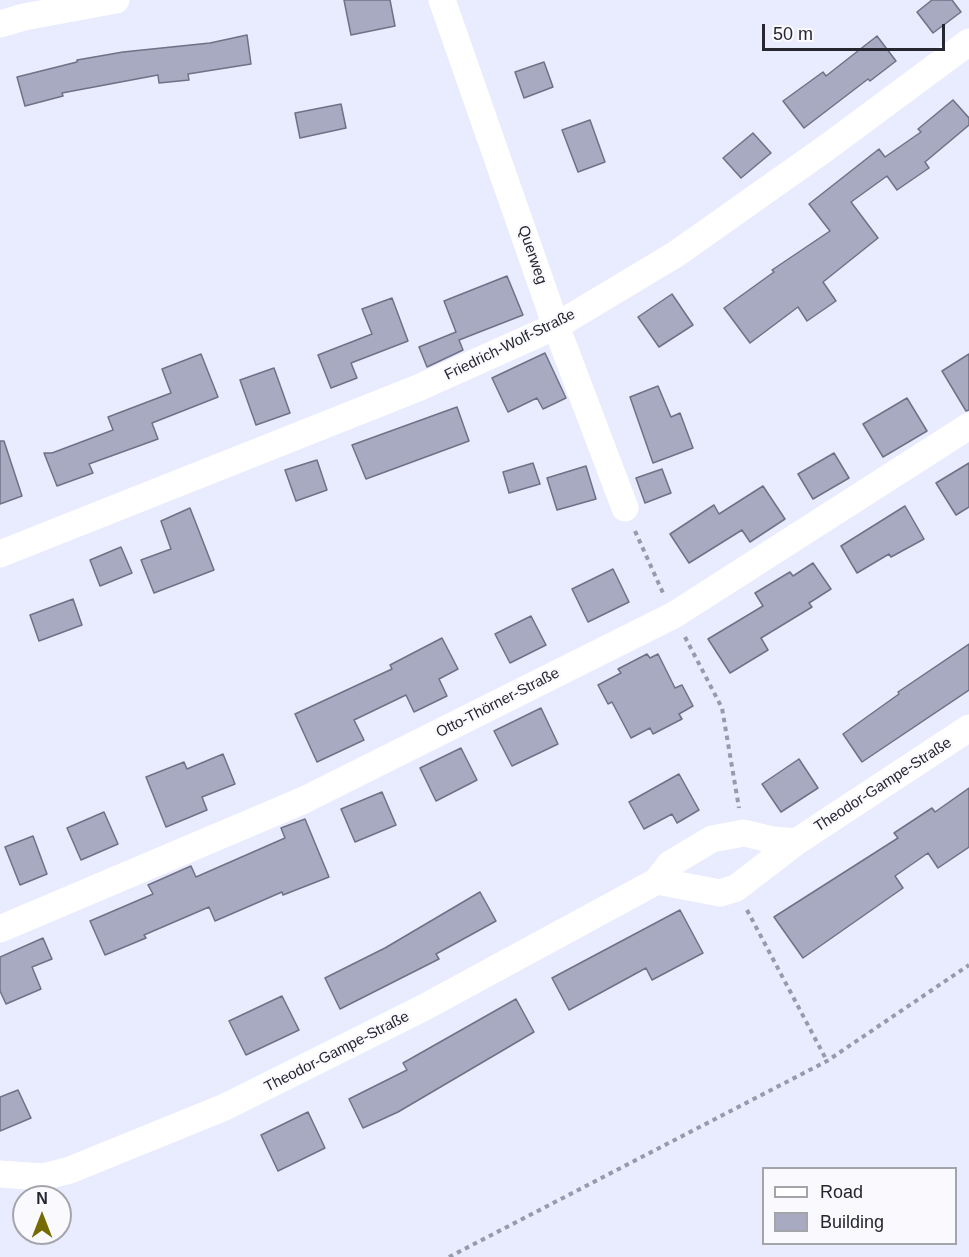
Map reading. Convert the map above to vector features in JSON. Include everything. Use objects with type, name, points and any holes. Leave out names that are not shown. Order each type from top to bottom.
[{"type":"street","points":[[0,24],[24,17],[116,0]]},
{"type":"street","name":"Querweg","points":[[442,0],[556,326],[628,516]]},
{"type":"street","name":"Friedrich-Wolf-Straße","points":[[0,554],[418,388],[556,326],[676,254],[826,148],[969,42]]},
{"type":"street","name":"Otto-Thörner-Straße","points":[[0,929],[304,800],[674,615],[969,426]]},
{"type":"street","name":"Theodor-Gampe-Straße","points":[[736,888],[796,842],[969,728]]},
{"type":"street","name":"Theodor-Gampe-Straße","points":[[0,1174],[43,1177],[70,1170],[225,1107],[423,1008],[657,882],[670,864],[712,839],[744,833],[773,840],[796,842]]},
{"type":"street","points":[[657,882],[720,893],[736,888]]},
{"type":"path","points":[[628,516],[674,615],[722,708],[744,833]]},
{"type":"path","points":[[736,888],[827,1061]]},
{"type":"path","points":[[449,1257],[827,1061],[969,965]]},
{"type":"building","points":[[344,0],[390,0],[395,26],[351,35]]},
{"type":"building","points":[[932,0],[952,0],[961,12],[933,33],[917,12]]},
{"type":"building","points":[[247,35],[251,64],[188,74],[189,80],[159,83],[158,75],[62,93],[63,96],[25,106],[17,77],[77,62],[77,60],[123,52],[210,43]]},
{"type":"building","points":[[877,36],[896,61],[870,81],[868,79],[804,128],[783,101],[823,72],[826,76]]},
{"type":"building","points":[[544,62],[553,87],[524,98],[515,72]]},
{"type":"building","points":[[953,100],[969,118],[969,125],[925,162],[929,168],[897,190],[887,176],[851,202],[878,238],[823,282],[836,301],[807,321],[798,307],[750,343],[724,308],[774,272],[772,270],[830,231],[809,204],[879,149],[885,157],[921,132],[918,129]]},
{"type":"building","points":[[341,104],[346,128],[300,138],[295,113]]},
{"type":"building","points":[[590,120],[605,162],[578,172],[562,130]]},
{"type":"building","points":[[753,133],[771,153],[741,178],[723,158]]},
{"type":"building","points":[[507,276],[523,315],[459,340],[463,350],[427,367],[419,347],[456,332],[444,301]]},
{"type":"building","points":[[672,294],[693,325],[659,347],[638,317]]},
{"type":"building","points":[[392,298],[408,341],[351,363],[357,378],[331,388],[318,355],[372,334],[362,309]]},
{"type":"building","points":[[545,353],[566,398],[543,409],[537,398],[508,412],[492,378]]},
{"type":"building","points":[[201,354],[218,397],[152,423],[158,439],[89,464],[93,473],[57,486],[44,453],[52,453],[113,430],[108,417],[171,393],[162,369]]},
{"type":"building","points":[[969,354],[969,410],[966,411],[942,371]]},
{"type":"building","points":[[274,368],[290,413],[256,425],[240,380]]},
{"type":"building","points":[[658,386],[671,417],[680,413],[693,448],[653,463],[630,397]]},
{"type":"building","points":[[907,398],[927,431],[883,457],[863,424]]},
{"type":"building","points":[[457,407],[469,441],[366,479],[352,445]]},
{"type":"building","points":[[0,441],[4,441],[22,496],[0,504]]},
{"type":"building","points":[[834,453],[849,478],[813,499],[798,474]]},
{"type":"building","points":[[317,460],[327,490],[296,501],[285,470]]},
{"type":"building","points":[[533,463],[540,484],[509,493],[503,472]]},
{"type":"building","points":[[969,463],[969,507],[956,515],[936,483]]},
{"type":"building","points":[[586,466],[596,499],[557,510],[547,478]]},
{"type":"building","points":[[662,469],[671,493],[645,503],[636,478]]},
{"type":"building","points":[[763,486],[785,519],[750,542],[742,530],[689,563],[670,534],[714,505],[719,514]]},
{"type":"building","points":[[905,506],[924,539],[891,557],[889,554],[857,573],[841,546]]},
{"type":"building","points":[[190,508],[214,570],[154,593],[141,560],[171,549],[161,521]]},
{"type":"building","points":[[121,547],[132,573],[100,586],[90,560]]},
{"type":"building","points":[[813,563],[831,589],[809,603],[812,607],[761,638],[768,650],[730,673],[708,639],[763,606],[755,593],[790,572],[793,576]]},
{"type":"building","points":[[613,569],[629,602],[588,622],[572,589]]},
{"type":"building","points":[[73,599],[82,625],[39,641],[30,615]]},
{"type":"building","points":[[531,616],[546,645],[510,663],[495,634]]},
{"type":"building","points":[[442,638],[458,669],[439,679],[447,696],[414,712],[406,695],[354,720],[364,740],[317,762],[295,714],[392,669],[390,665]]},
{"type":"building","points":[[969,644],[969,690],[862,762],[843,734],[899,694],[898,692]]},
{"type":"building","points":[[647,654],[650,658],[658,654],[675,688],[682,685],[693,706],[679,714],[682,719],[653,734],[650,728],[631,738],[612,702],[608,704],[598,685],[621,673],[618,669]]},
{"type":"building","points":[[541,708],[558,744],[512,766],[494,731]]},
{"type":"building","points":[[461,748],[477,780],[436,801],[420,768]]},
{"type":"building","points":[[223,754],[235,784],[202,797],[207,810],[166,827],[146,777],[184,762],[187,769]]},
{"type":"building","points":[[799,759],[818,788],[781,812],[762,784]]},
{"type":"building","points":[[679,774],[699,810],[677,823],[672,814],[644,829],[629,802]]},
{"type":"building","points":[[969,788],[969,847],[938,868],[928,853],[895,876],[903,888],[803,958],[774,917],[898,838],[894,833],[932,808],[935,812]]},
{"type":"building","points":[[382,792],[396,825],[355,842],[341,809]]},
{"type":"building","points":[[104,812],[118,844],[81,860],[67,828]]},
{"type":"building","points":[[305,819],[329,877],[283,895],[282,892],[215,921],[209,907],[144,935],[146,938],[105,955],[90,921],[153,894],[148,885],[191,866],[196,877],[285,838],[281,828]]},
{"type":"building","points":[[33,836],[47,874],[20,885],[5,847]]},
{"type":"building","points":[[480,892],[496,921],[436,954],[439,959],[340,1009],[325,978],[385,948]]},
{"type":"building","points":[[680,910],[703,953],[652,980],[646,968],[569,1010],[552,978]]},
{"type":"building","points":[[43,938],[52,959],[32,967],[41,989],[6,1004],[0,991],[0,957]]},
{"type":"building","points":[[282,996],[299,1030],[246,1055],[229,1021]]},
{"type":"building","points":[[516,999],[534,1032],[398,1112],[363,1128],[349,1099],[407,1070],[403,1063]]},
{"type":"building","points":[[18,1090],[31,1118],[0,1131],[0,1097]]},
{"type":"building","points":[[308,1112],[325,1148],[278,1171],[261,1135]]}]
